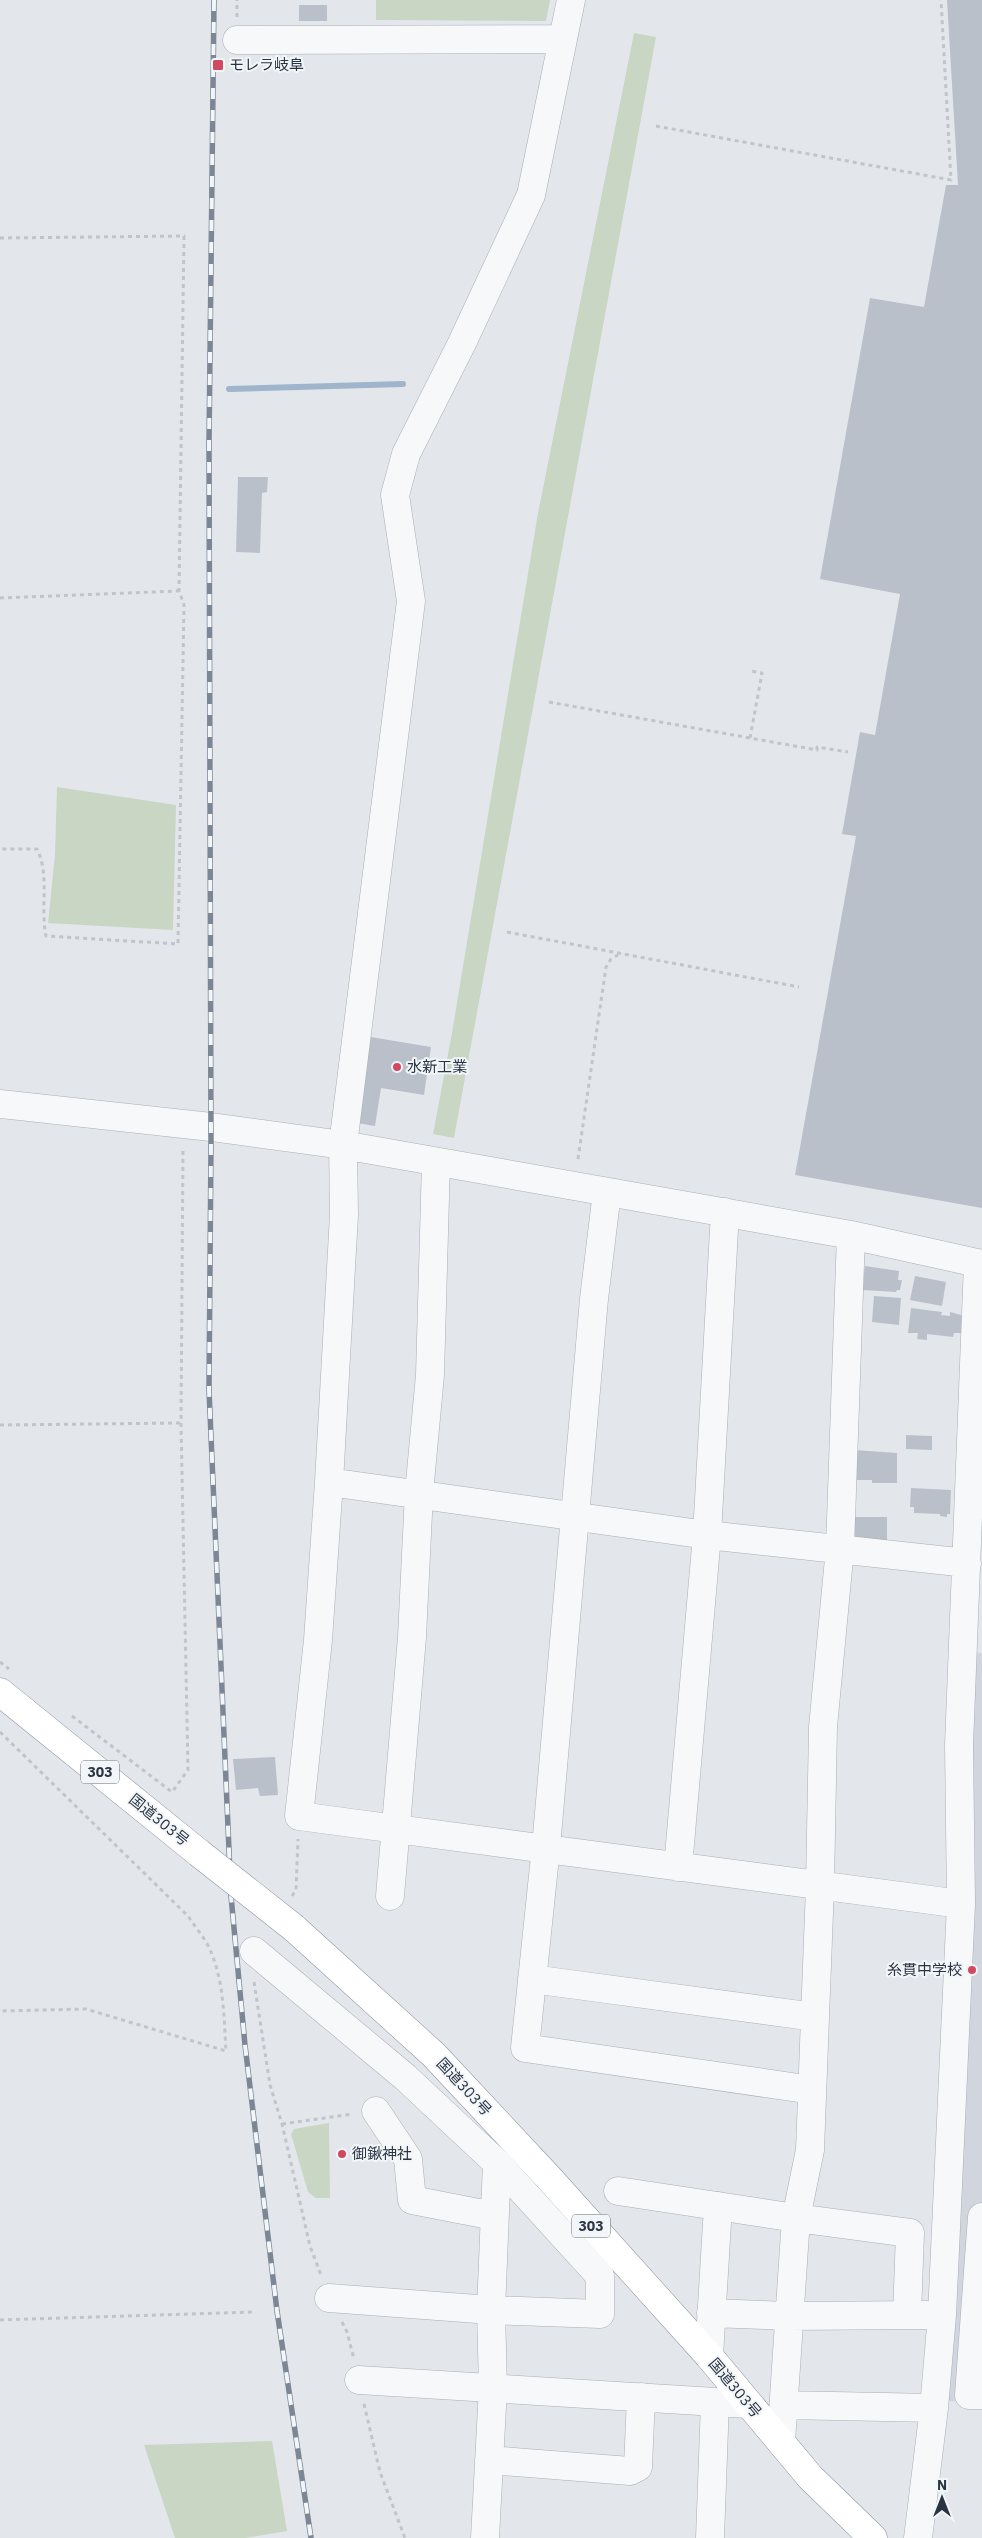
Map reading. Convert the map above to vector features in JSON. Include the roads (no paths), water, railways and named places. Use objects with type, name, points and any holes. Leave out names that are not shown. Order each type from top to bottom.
[{"type":"highway","name":"国道303号","points":[[8,1683],[200,1853],[294,1928],[434,2055],[548,2177],[708,2356],[810,2477],[873,2538]]},
{"type":"street","points":[[571,0],[531,195],[462,343],[406,454],[395,494],[411,601],[343,1145],[344,1215],[318,1640],[300,1816],[397,1830],[546,1847],[678,1867],[961,1904]]},
{"type":"street","points":[[237,40],[562,39]]},
{"type":"street","points":[[0,1104],[211,1127],[343,1145],[852,1234],[980,1263],[959,1746],[961,1904],[942,2315],[934,2408],[918,2538]]},
{"type":"street","points":[[390,1896],[412,1637],[419,1493],[430,1375],[436,1162]]},
{"type":"street","points":[[607,1192],[594,1299],[546,1847],[525,2048],[812,2090]]},
{"type":"street","points":[[678,1867],[707,1535],[724,1212]]},
{"type":"street","points":[[782,2442],[796,2218],[810,2150],[820,1886],[823,1727],[840,1548],[852,1234]]},
{"type":"street","points":[[328,1482],[419,1493],[707,1535],[967,1563]]},
{"type":"street","points":[[254,1951],[405,2077],[497,2163],[600,2276],[600,2314],[491,2310],[329,2298]]},
{"type":"street","points":[[532,1980],[815,2017]]},
{"type":"street","points":[[376,2110],[408,2159],[412,2200],[494,2216]]},
{"type":"street","points":[[486,2538],[493,2388],[491,2310],[497,2163]]},
{"type":"street","points":[[618,2191],[910,2233],[907,2315]]},
{"type":"street","points":[[708,2356],[718,2206]]},
{"type":"street","points":[[982,2217],[969,2395],[982,2395]]},
{"type":"street","points":[[711,2313],[789,2316],[942,2315]]},
{"type":"street","points":[[359,2380],[748,2404]]},
{"type":"street","points":[[490,2460],[630,2471],[638,2467],[641,2397]]},
{"type":"street","points":[[710,2538],[715,2402]]},
{"type":"street","points":[[784,2404],[934,2408]]},
{"type":"waterway","points":[[229,389],[403,384]]},
{"type":"railway","points":[[214,0],[209,444],[211,1144],[209,1390],[231,1896],[245,2045],[277,2311],[311,2538]]},
{"type":"place","name":"モレラ岐阜","points":[[218,65]]},
{"type":"place","name":"水新工業","points":[[397,1067]]},
{"type":"place","name":"糸貫中学校","points":[[972,1970]]},
{"type":"place","name":"御鍬神社","points":[[342,2154]]}]
